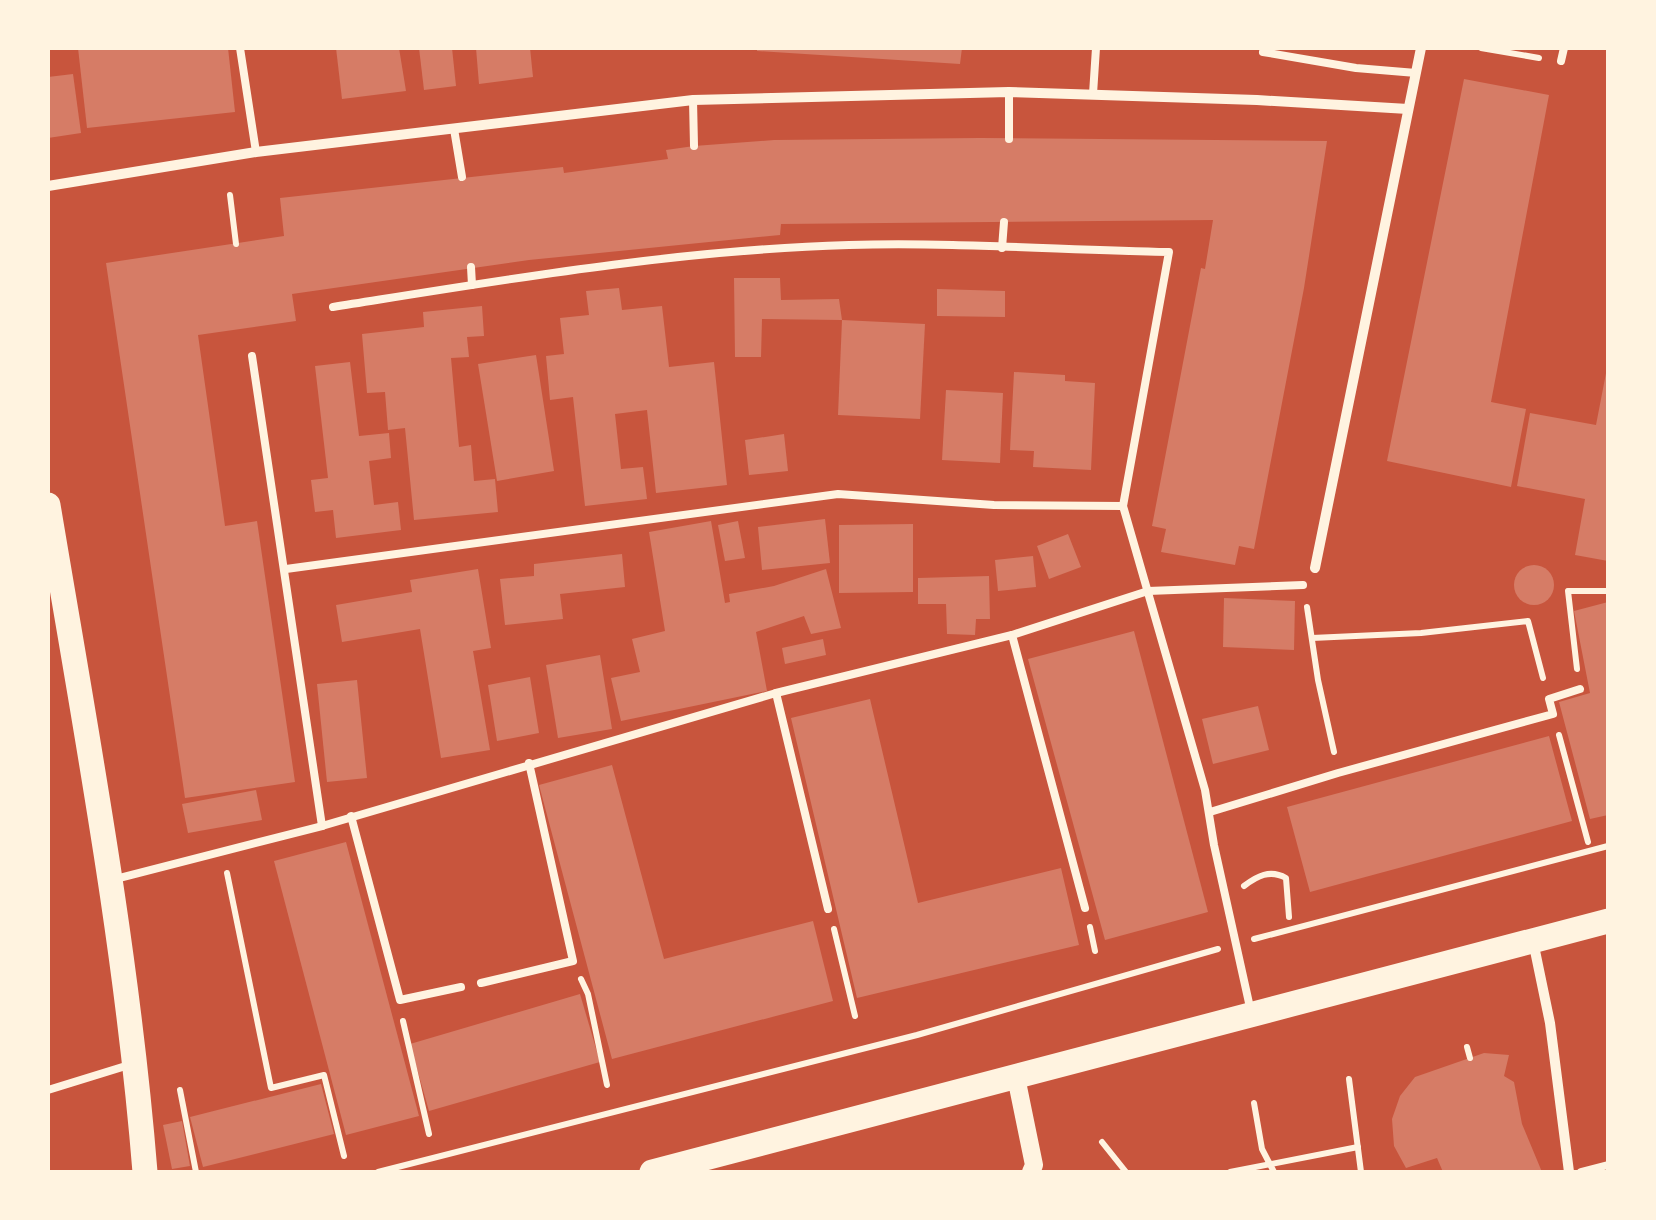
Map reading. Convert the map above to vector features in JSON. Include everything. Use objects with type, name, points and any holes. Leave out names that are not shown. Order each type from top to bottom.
[{"type":"main road","points":[[48,505],[111,880],[136,1063],[144,1172]]},
{"type":"main road","points":[[652,1172],[1608,921]]},
{"type":"street","points":[[1316,568],[1421,48]]},
{"type":"street","points":[[48,186],[256,152],[693,100],[1009,92],[1408,109]]},
{"type":"street","points":[[1533,941],[1550,1023],[1569,1172]]},
{"type":"street","points":[[1016,1077],[1034,1165],[1032,1172]]},
{"type":"lane","points":[[240,48],[256,152]]},
{"type":"lane","points":[[1093,94],[1096,48]]},
{"type":"lane","points":[[1264,48],[1263,52],[1282,56],[1416,73]]},
{"type":"lane","points":[[1561,62],[1564,48]]},
{"type":"lane","points":[[1009,92],[1009,139]]},
{"type":"lane","points":[[693,100],[694,146]]},
{"type":"lane","points":[[454,129],[462,178]]},
{"type":"lane","points":[[1002,248],[1004,222]]},
{"type":"lane","points":[[704,242],[705,255]]},
{"type":"lane","points":[[334,307],[472,284],[705,255],[849,245],[1170,252],[1123,506],[1210,812],[1251,1015]]},
{"type":"lane","points":[[471,267],[472,284]]},
{"type":"lane","points":[[252,356],[322,826]]},
{"type":"lane","points":[[286,569],[838,494],[994,505],[1123,506]]},
{"type":"lane","points":[[111,880],[322,826],[776,693],[1012,634],[1148,591],[1304,586]]},
{"type":"lane","points":[[1012,634],[1085,908]]},
{"type":"lane","points":[[1210,812],[1553,714],[1548,699],[1580,689]]},
{"type":"lane","points":[[776,693],[828,908]]},
{"type":"lane","points":[[481,983],[573,962],[529,763]]},
{"type":"lane","points":[[351,816],[400,1000],[461,987]]},
{"type":"lane","points":[[48,1090],[136,1063]]},
{"type":"lane","points":[[1581,1172],[1608,1165]]},
{"type":"path","points":[[1482,48],[1561,62]]},
{"type":"path","points":[[230,195],[236,244]]},
{"type":"path","points":[[1304,586],[1318,680],[1338,773]]},
{"type":"path","points":[[1580,689],[1568,591],[1608,591]]},
{"type":"path","points":[[1312,638],[1422,633],[1528,620],[1548,699]]},
{"type":"path","points":[[1553,714],[1588,842]]},
{"type":"path","points":[[378,1172],[917,1034],[1235,944],[1608,846]]},
{"type":"path","points":[[223,852],[271,1088],[324,1075],[344,1156]]},
{"type":"path","points":[[1260,875],[1277,873],[1286,878],[1290,917]]},
{"type":"path","points":[[828,908],[854,1016]]},
{"type":"path","points":[[573,962],[588,994],[607,1084]]},
{"type":"path","points":[[400,1000],[406,1046],[429,1134]]},
{"type":"path","points":[[1466,1047],[1470,1058]]},
{"type":"path","points":[[1349,1079],[1361,1172]]},
{"type":"path","points":[[180,1090],[196,1172]]},
{"type":"path","points":[[1254,1103],[1262,1149],[1273,1168]]},
{"type":"path","points":[[1102,1142],[1126,1172]]},
{"type":"path","points":[[1230,1172],[1273,1168],[1358,1148]]},
{"type":"building","points":[[78,48],[228,48],[235,112],[87,128]]},
{"type":"building","points":[[336,48],[399,48],[406,91],[342,99]]},
{"type":"building","points":[[419,48],[452,48],[456,86],[424,90]]},
{"type":"building","points":[[476,48],[530,48],[533,77],[479,84]]},
{"type":"building","points":[[757,48],[962,48],[960,64]]},
{"type":"building","points":[[73,74],[81,133],[48,138],[48,77]]},
{"type":"building","points":[[1464,79],[1549,95],[1491,402],[1526,409],[1511,487],[1387,461]]},
{"type":"building","points":[[774,140],[1327,141],[1304,288],[1254,549],[1239,546],[1235,565],[1161,552],[1166,529],[1152,526],[1213,220],[781,224],[780,235],[529,260],[292,294],[296,321],[198,335],[225,526],[257,521],[295,782],[185,798],[106,263],[284,236],[280,198],[563,167],[564,173],[668,159],[666,150],[694,146]]},
{"type":"building","points":[[734,278],[780,278],[781,300],[839,299],[842,320],[762,319],[761,357],[735,357]]},
{"type":"building","points":[[619,288],[622,310],[662,306],[669,367],[714,362],[727,485],[656,493],[647,410],[615,414],[621,469],[643,467],[647,499],[585,506],[573,397],[550,400],[546,356],[564,354],[560,318],[589,315],[586,291]]},
{"type":"building","points":[[937,289],[1005,291],[1005,317],[937,316]]},
{"type":"building","points":[[482,306],[484,336],[467,337],[469,357],[451,358],[459,447],[471,445],[474,481],[495,479],[498,512],[414,520],[405,428],[388,430],[385,392],[367,393],[362,334],[424,327],[423,312]]},
{"type":"building","points":[[842,320],[925,324],[920,419],[838,415]]},
{"type":"building","points":[[536,355],[554,471],[497,481],[478,364]]},
{"type":"building","points":[[350,362],[359,436],[389,433],[391,458],[369,461],[374,505],[398,502],[401,530],[336,538],[333,510],[315,512],[311,480],[328,478],[315,366]]},
{"type":"building","points":[[1607,368],[1608,561],[1575,555],[1585,499],[1517,486],[1530,413],[1596,425]]},
{"type":"building","points":[[1014,372],[1065,375],[1065,381],[1095,383],[1091,470],[1033,467],[1034,451],[1010,450]]},
{"type":"building","points":[[946,390],[1003,393],[1000,463],[942,460]]},
{"type":"building","points":[[784,434],[788,471],[749,475],[745,440]]},
{"type":"building","points":[[825,519],[830,563],[762,570],[758,527]]},
{"type":"building","points":[[711,521],[725,603],[730,602],[729,594],[774,586],[826,569],[841,628],[811,634],[804,616],[756,632],[767,691],[621,721],[611,678],[640,672],[632,639],[665,631],[649,532]]},
{"type":"building","points":[[738,521],[745,558],[725,561],[718,525]]},
{"type":"building","points":[[913,524],[913,592],[839,593],[839,525]]},
{"type":"building","points":[[1068,534],[1081,567],[1049,579],[1037,546]]},
{"type":"building","points":[[622,554],[625,587],[560,594],[563,619],[505,625],[500,579],[534,576],[534,564]]},
{"type":"building","points":[[1033,556],[1036,587],[998,591],[995,560]]},
{"type":"building","points":[[1534,565],[1548,571],[1554,585],[1548,599],[1534,605],[1520,599],[1514,585],[1520,571]]},
{"type":"building","points":[[478,569],[491,648],[473,651],[490,750],[441,758],[420,629],[342,642],[336,605],[412,592],[410,580]]},
{"type":"building","points":[[989,576],[990,619],[976,619],[975,635],[947,634],[946,604],[918,604],[918,578]]},
{"type":"building","points":[[1224,598],[1295,601],[1294,650],[1223,647]]},
{"type":"building","points":[[1608,602],[1608,815],[1590,819],[1559,702],[1590,693],[1574,611]]},
{"type":"building","points":[[1134,631],[1208,912],[1105,940],[1028,659]]},
{"type":"building","points":[[823,639],[826,655],[785,664],[782,648]]},
{"type":"building","points":[[600,655],[612,729],[558,738],[546,665]]},
{"type":"building","points":[[530,677],[539,733],[497,741],[488,685]]},
{"type":"building","points":[[357,680],[367,778],[327,782],[317,684]]},
{"type":"building","points":[[870,699],[918,903],[1061,868],[1079,945],[857,998],[791,718]]},
{"type":"building","points":[[1258,706],[1269,750],[1213,764],[1202,719]]},
{"type":"building","points":[[1549,736],[1572,821],[1310,892],[1287,807]]},
{"type":"building","points":[[612,765],[664,959],[813,921],[833,1001],[612,1059],[539,785]]},
{"type":"building","points":[[256,790],[262,820],[188,833],[182,804]]},
{"type":"building","points":[[346,842],[419,1116],[346,1135],[274,861]]},
{"type":"building","points":[[580,994],[600,1062],[429,1111],[410,1044]]},
{"type":"building","points":[[1484,1053],[1509,1055],[1504,1076],[1514,1082],[1522,1124],[1542,1172],[1443,1172],[1437,1158],[1406,1168],[1394,1146],[1392,1119],[1400,1096],[1415,1077]]},
{"type":"building","points":[[321,1084],[334,1134],[203,1167],[190,1117]]},
{"type":"building","points":[[182,1121],[190,1166],[172,1169],[163,1125]]}]
